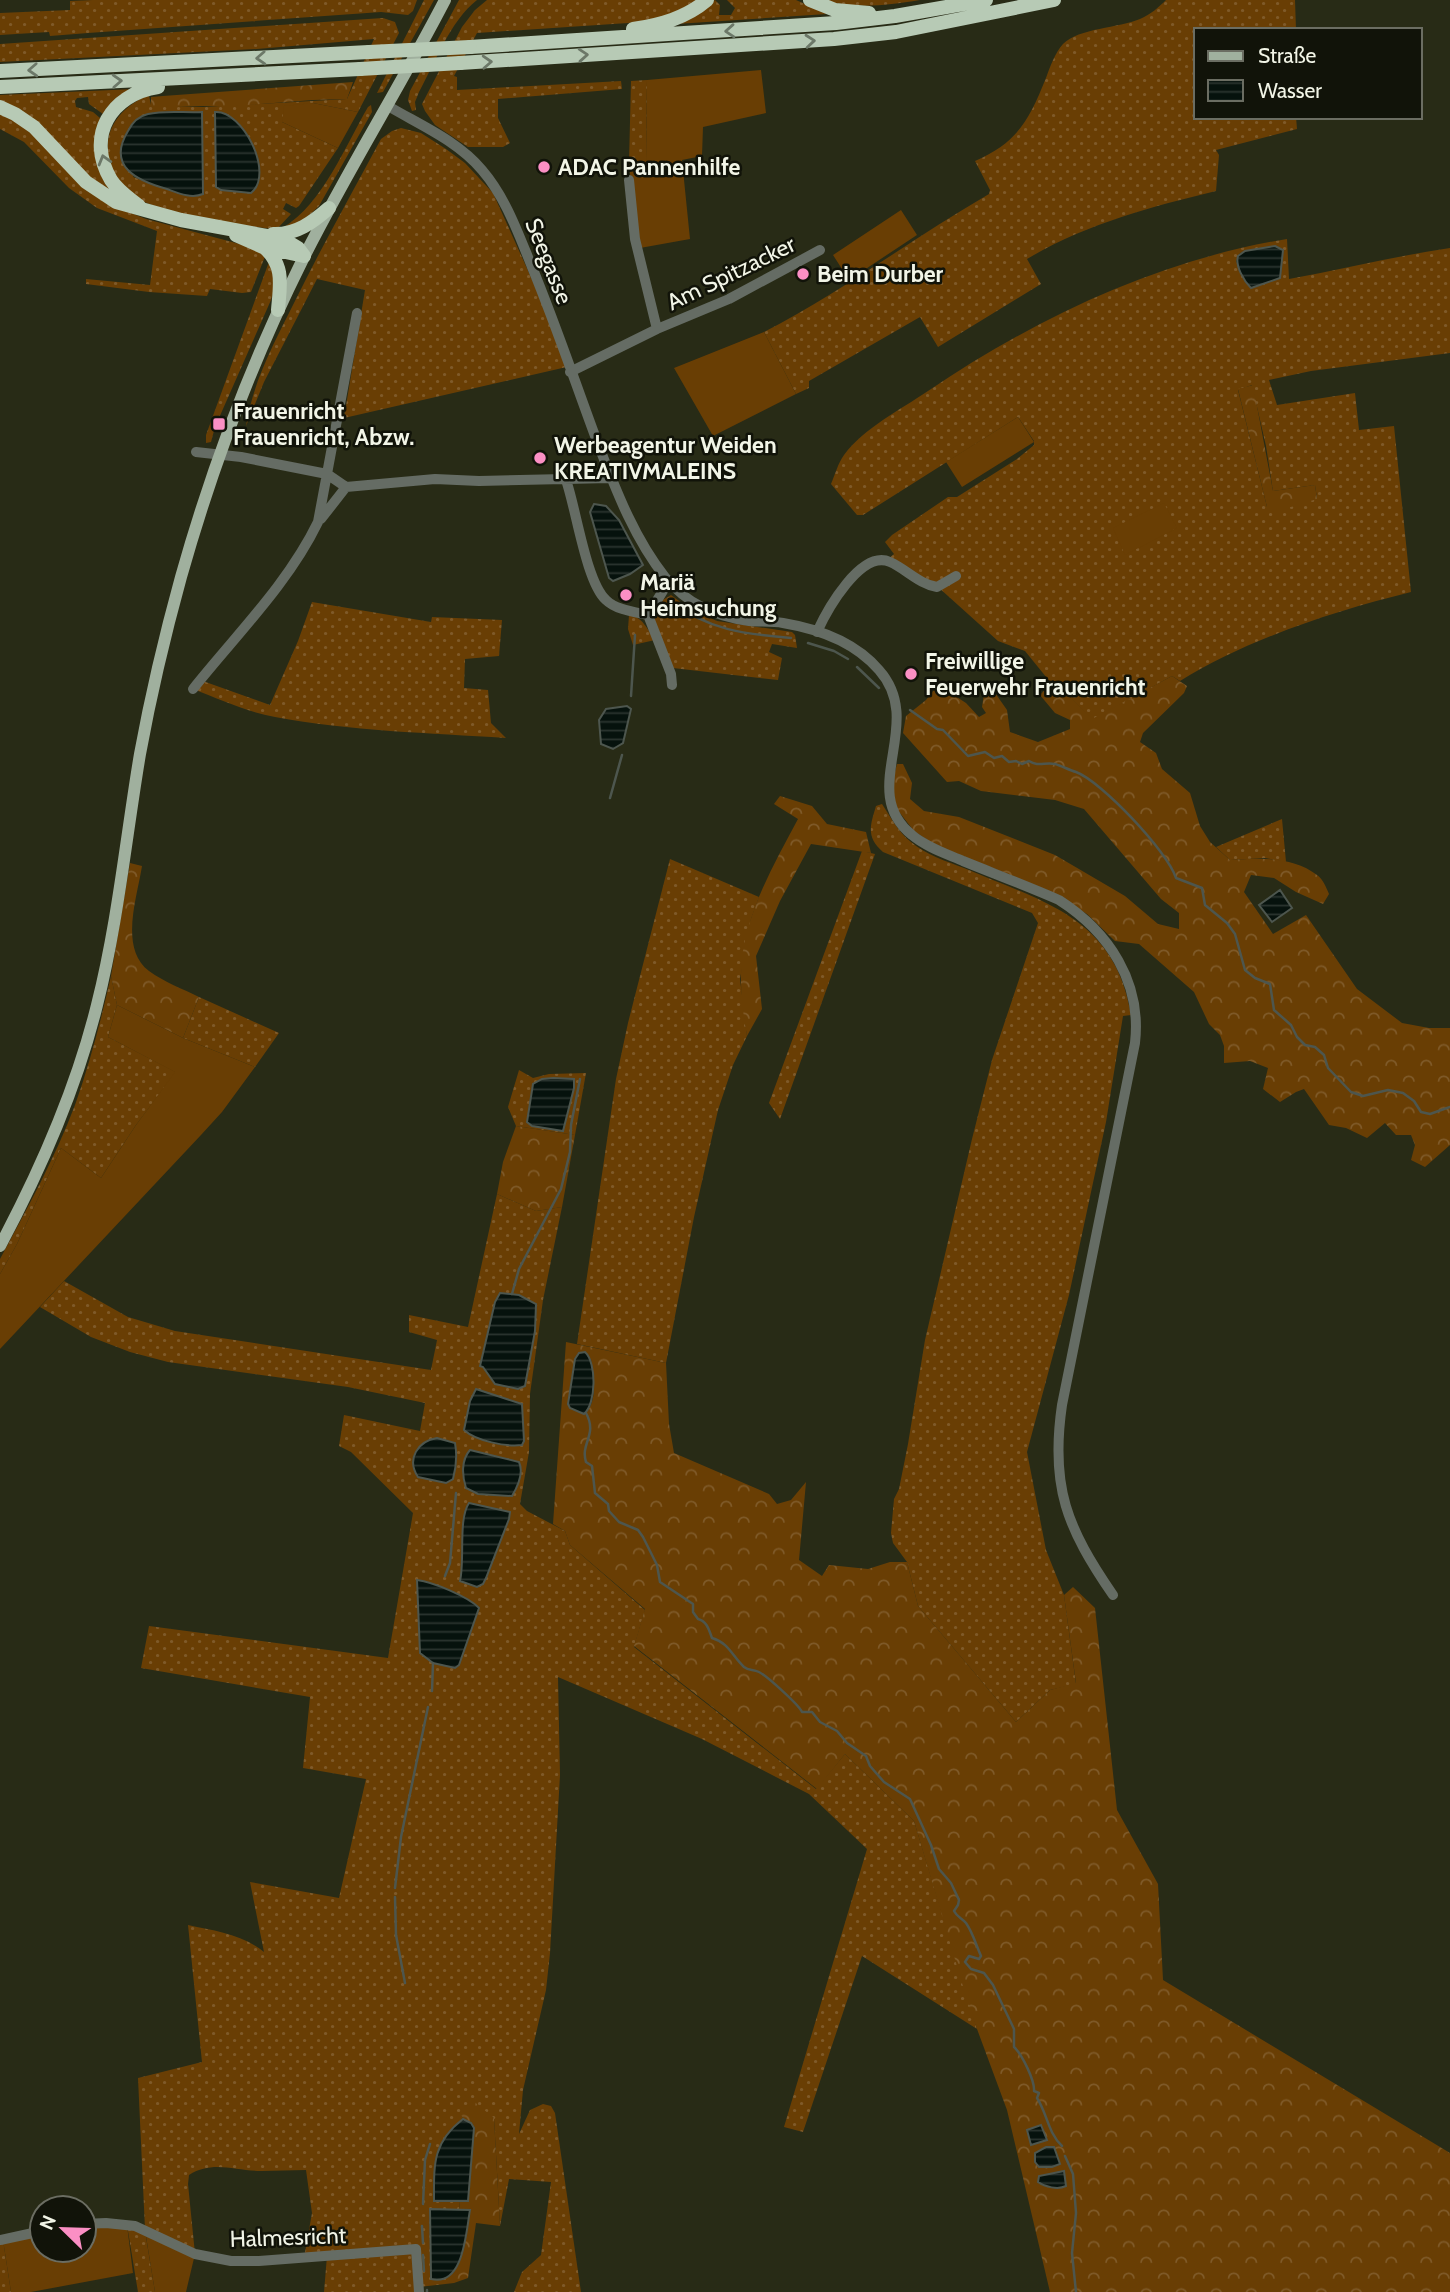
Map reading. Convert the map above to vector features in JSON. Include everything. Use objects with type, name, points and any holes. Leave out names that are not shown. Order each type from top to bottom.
[{"type":"highway","points":[[566,40],[655,26],[682,16],[707,0]]},
{"type":"highway","points":[[810,0],[835,10],[895,16]]},
{"type":"highway","points":[[0,71],[760,29],[895,16],[986,0]]},
{"type":"highway","points":[[0,87],[360,69],[834,39],[896,32],[1054,0]]},
{"type":"highway","points":[[146,211],[118,188],[103,162],[100,146],[110,113],[119,102],[139,90],[219,76]]},
{"type":"highway","points":[[0,107],[34,127],[97,191],[127,206],[264,240],[292,243],[304,256]]},
{"type":"highway","points":[[264,240],[300,229],[329,208]]},
{"type":"highway","points":[[264,240],[279,267],[278,310]]},
{"type":"main road","points":[[0,1247],[71,1095],[89,1036],[112,934],[153,690],[182,575],[219,454],[256,358],[304,256],[445,0]]},
{"type":"street","name":"Seegasse","points":[[388,106],[469,156],[498,191],[511,215],[546,302],[610,478],[642,542],[669,581],[688,600],[716,614],[750,621],[784,623],[832,636],[857,651],[880,670],[897,699],[898,718],[889,797],[892,810],[912,835],[1059,900],[1075,910],[1105,938],[1126,973],[1138,1024],[1062,1405],[1058,1440],[1059,1475],[1066,1508],[1079,1542],[1113,1595]]},
{"type":"street","name":"Am Spitzacker","points":[[629,180],[635,239],[657,329]]},
{"type":"street","name":"Am Spitzacker","points":[[570,372],[657,329],[729,299],[820,250]]},
{"type":"street","points":[[318,522],[357,313]]},
{"type":"street","points":[[197,452],[327,474],[346,486],[435,479],[479,481],[610,478]]},
{"type":"street","points":[[566,480],[586,555],[601,594],[613,605],[648,615]]},
{"type":"street","points":[[193,689],[283,578],[318,522],[346,486]]},
{"type":"street","points":[[817,632],[829,606],[866,563],[876,559],[887,560],[928,585],[937,587],[956,576]]},
{"type":"street","points":[[648,615],[669,581]]},
{"type":"street","points":[[648,615],[671,674],[672,685]]},
{"type":"street","name":"Halmesricht","points":[[98,2223],[135,2226],[195,2254],[231,2261],[416,2249],[419,2292]]},
{"type":"street","points":[[2,2240],[28,2234]]},
{"type":"green space","points":[[417,0],[413,11],[408,15],[381,12],[50,36],[49,32],[0,35],[0,13],[70,10],[70,1]]},
{"type":"green space","points":[[424,0],[434,0],[383,92],[377,93]]},
{"type":"green space","points":[[459,0],[477,0],[451,31],[419,92],[415,102],[416,110],[412,111],[408,100],[410,91]]},
{"type":"green space","points":[[487,0],[697,0],[678,11],[643,22],[477,33],[454,76],[457,77],[457,90],[621,81],[622,89],[498,99],[498,118],[510,143],[503,147],[468,147],[435,125],[422,104],[462,27]]},
{"type":"green space","points":[[715,0],[720,5],[719,15],[731,15],[735,8],[727,0],[796,0],[827,14],[676,24]]},
{"type":"green space","points":[[820,0],[920,0],[870,6]]},
{"type":"green space","points":[[1166,0],[1295,0],[1296,28],[1194,28],[1194,119],[1296,119],[1297,129],[1216,150],[1219,155],[1216,191],[1095,226],[1027,259],[1041,284],[938,347],[920,317],[809,381],[809,388],[796,394],[764,332],[821,300],[989,194],[990,190],[975,161],[1002,146],[1020,128],[1034,106],[1053,60],[1063,44],[1089,31],[1131,22],[1151,13]]},
{"type":"green space","points":[[383,18],[395,22],[399,33],[358,112],[313,103],[282,122],[338,148],[299,206],[296,208],[286,203],[283,209],[291,214],[277,229],[246,226],[182,213],[134,197],[122,186],[110,165],[108,141],[113,126],[128,107],[149,95],[151,105],[203,107],[347,99],[374,39],[257,49],[0,62],[0,44]],"holes":[[[202,112],[203,194],[189,196],[133,177],[168,113]]]},
{"type":"green space","points":[[761,70],[766,113],[703,127],[702,156],[682,160],[690,239],[640,248],[635,230],[629,163],[646,161],[647,80]]},
{"type":"green space","points":[[647,80],[646,162],[629,163],[631,81]]},
{"type":"green space","points":[[353,82],[347,99],[235,106],[151,106],[151,97]]},
{"type":"green space","points":[[135,89],[103,114],[89,104],[88,97],[77,98],[75,101],[76,107],[93,112],[100,118],[113,190],[104,189],[0,102],[0,95]]},
{"type":"green space","points":[[313,103],[358,112],[338,148],[282,122],[284,106]]},
{"type":"green space","points":[[371,105],[372,112],[319,206],[302,222],[284,227],[298,217],[321,189]]},
{"type":"green space","points":[[0,113],[17,120],[121,209],[146,219],[247,246],[266,254],[251,292],[210,289],[207,296],[86,284],[86,279],[150,285],[157,231],[97,208],[69,188],[24,142],[0,129]]},
{"type":"green space","points":[[401,128],[421,133],[446,149],[465,163],[493,193],[571,366],[344,418],[365,290],[317,279],[264,382],[246,426],[254,393],[266,362],[316,260],[381,139]]},
{"type":"green space","points":[[901,210],[917,235],[849,280],[833,255]]},
{"type":"green space","points":[[1287,239],[1289,279],[1450,248],[1450,353],[1311,371],[1269,380],[1277,405],[1355,393],[1359,430],[1394,426],[1411,592],[1322,617],[1263,639],[1180,681],[1172,676],[1092,720],[1061,687],[1051,683],[1025,651],[998,641],[938,587],[887,560],[894,554],[885,542],[892,535],[948,497],[957,497],[1017,459],[1034,445],[1018,417],[863,515],[857,515],[831,484],[844,455],[862,436],[894,412],[1012,339],[1055,316],[1145,277],[1239,249]],"holes":[[[1275,246],[1283,250],[1281,274],[1246,283],[1236,261],[1240,253]],[[1252,385],[1273,491],[1315,485],[1317,498],[1267,507],[1238,390]]]},
{"type":"green space","points":[[270,259],[276,284],[271,300],[215,427],[211,442],[206,443],[206,435]]},
{"type":"green space","points":[[764,332],[796,394],[713,436],[674,368]]},
{"type":"green space","points":[[1253,385],[1273,491],[1315,485],[1317,499],[1281,510],[1267,507],[1238,389]]},
{"type":"green space","points":[[1018,417],[1034,442],[962,487],[946,462]]},
{"type":"green space","points":[[1164,503],[1177,528],[1125,555],[1113,528]]},
{"type":"green space","points":[[671,595],[690,609],[717,621],[792,632],[797,648],[772,644],[769,652],[782,658],[778,680],[673,668],[653,620],[661,601]]},
{"type":"green space","points":[[312,602],[431,622],[432,617],[502,620],[499,656],[465,659],[464,688],[488,690],[491,723],[506,738],[390,731],[303,722],[254,712],[193,689],[200,680],[270,705]]},
{"type":"green space","points":[[629,615],[641,621],[655,640],[633,645],[628,629]]},
{"type":"green space","points":[[1172,676],[1187,686],[1184,693],[1143,733],[1140,742],[1156,753],[1162,769],[1190,793],[1200,826],[1210,842],[1230,860],[1264,859],[1297,864],[1319,877],[1329,894],[1323,904],[1274,878],[1251,875],[1244,892],[1273,934],[1306,915],[1357,989],[1402,1023],[1429,1028],[1450,1028],[1450,1145],[1425,1167],[1411,1160],[1415,1145],[1411,1135],[1396,1135],[1385,1123],[1367,1138],[1346,1128],[1329,1125],[1304,1089],[1280,1102],[1263,1089],[1268,1068],[1250,1061],[1224,1063],[1224,1046],[1220,1035],[1209,1024],[1194,992],[1139,944],[1115,941],[1087,914],[1047,890],[935,845],[914,831],[896,808],[892,783],[897,764],[903,764],[912,783],[910,799],[924,811],[959,817],[1055,855],[1125,896],[1158,924],[1179,929],[1179,913],[1161,899],[1084,809],[1055,800],[981,791],[959,781],[947,782],[903,733],[906,716],[926,700],[938,685],[966,703],[979,717],[986,713],[982,707],[984,694],[993,690],[1007,710],[1010,732],[1038,742],[1070,729],[1070,720],[1055,713],[1040,695],[1051,683],[1061,687],[1092,719]]},
{"type":"green space","points":[[780,796],[812,806],[827,824],[866,832],[871,853],[811,844],[780,901],[756,956],[762,1009],[747,1036],[741,982],[745,939],[759,897],[798,819],[774,804]]},
{"type":"green space","points":[[882,804],[903,834],[923,851],[1047,904],[1071,917],[1092,934],[1109,955],[1122,982],[1131,1015],[1123,1016],[1106,1122],[1069,1295],[1027,1452],[1046,1550],[1064,1595],[1076,1684],[1050,1690],[1016,1722],[918,1606],[907,1562],[893,1543],[891,1533],[894,1499],[899,1489],[908,1444],[925,1340],[972,1139],[992,1060],[1038,923],[1032,913],[883,852],[874,841],[871,831],[876,806]]},
{"type":"green space","points":[[1282,819],[1286,862],[1265,858],[1230,860],[1216,847]]},
{"type":"green space","points":[[862,851],[875,854],[780,1119],[769,1103]]},
{"type":"green space","points":[[670,859],[759,897],[751,919],[740,979],[747,1036],[733,1065],[718,1110],[666,1363],[577,1344],[616,1079]]},
{"type":"green space","points":[[130,863],[142,866],[132,922],[132,936],[140,961],[155,975],[199,997],[183,1038],[117,1005],[111,976]]},
{"type":"green space","points":[[111,976],[117,1005],[108,1037],[176,1072],[101,1178],[61,1148],[17,1244],[0,1274],[0,1259],[50,1164],[75,1105]]},
{"type":"green space","points":[[199,997],[279,1033],[255,1067],[183,1038]]},
{"type":"green space","points":[[117,1005],[183,1038],[255,1067],[222,1112],[0,1349],[0,1274],[17,1244],[61,1148],[101,1178],[175,1072],[108,1037]]},
{"type":"green space","points":[[519,1070],[533,1078],[549,1074],[586,1073],[575,1135],[516,1126],[508,1107]]},
{"type":"green space","points":[[516,1126],[575,1135],[562,1207],[536,1211],[497,1194],[503,1162]]},
{"type":"green space","points":[[497,1194],[536,1211],[562,1207],[543,1300],[530,1394],[529,1452],[520,1504],[527,1511],[565,1531],[570,1545],[645,1610],[634,1647],[816,1789],[845,1754],[914,1821],[977,2029],[862,1956],[803,2132],[784,2127],[867,1849],[809,1794],[702,1739],[558,1677],[560,1775],[550,1953],[546,1990],[523,2090],[519,2134],[530,2110],[543,2104],[551,2106],[555,2113],[581,2292],[514,2292],[522,2272],[541,2255],[551,2182],[509,2179],[500,2226],[494,2118],[461,2111],[463,2119],[440,2146],[434,2176],[434,2200],[460,2201],[459,2210],[430,2209],[448,2277],[454,2272],[454,2283],[419,2287],[419,2292],[324,2292],[327,2256],[304,2258],[312,2213],[306,2170],[261,2171],[215,2167],[189,2175],[195,2254],[145,2231],[155,2292],[138,2292],[127,2225],[145,2229],[138,2078],[202,2062],[188,1925],[237,1937],[264,1952],[250,1882],[339,1898],[366,1779],[303,1768],[310,1697],[141,1668],[149,1626],[388,1658],[413,1513],[351,1452],[339,1446],[344,1415],[420,1431],[425,1403],[348,1387],[168,1362],[130,1352],[91,1337],[40,1307],[64,1281],[128,1317],[175,1331],[431,1370],[437,1340],[409,1332],[409,1315],[468,1327]]},
{"type":"green space","points":[[566,1342],[666,1363],[669,1424],[674,1453],[769,1494],[777,1504],[791,1500],[806,1482],[799,1560],[822,1576],[829,1565],[868,1569],[890,1562],[907,1562],[918,1606],[1016,1722],[1050,1690],[1076,1683],[1064,1595],[1073,1587],[1095,1608],[1117,1810],[1158,1884],[1163,1980],[1450,2153],[1450,2292],[1050,2292],[1007,2110],[970,2010],[914,1821],[845,1754],[817,1789],[634,1646],[645,1609],[570,1545],[565,1531],[553,1524]],"holes":[[[591,1359],[593,1396],[592,1403],[584,1414],[570,1408],[568,1404]]]},
{"type":"green space","points":[[472,2100],[494,2118],[500,2226],[476,2223],[468,2278],[454,2283],[454,2272],[460,2261],[470,2210],[459,2210],[460,2201],[468,2201],[471,2123],[463,2119],[460,2111]]},
{"type":"green space","points":[[98,2224],[127,2225],[133,2273],[31,2292],[11,2292],[3,2240],[28,2234],[28,2264],[98,2264]]},
{"type":"green space","points":[[145,2230],[195,2254],[186,2292],[155,2292]]},
{"type":"green space","points":[[0,2240],[3,2240],[11,2292],[0,2292]]},
{"type":"water","points":[[161,112],[202,112],[203,194],[185,195],[146,182],[136,177],[123,163],[122,144],[139,118]]},
{"type":"water","points":[[215,112],[226,114],[236,121],[245,132],[258,158],[257,184],[251,193],[221,190],[216,187]]},
{"type":"water","points":[[1275,246],[1283,250],[1280,278],[1251,288],[1241,273],[1238,256],[1245,251]]},
{"type":"water","points":[[594,504],[606,506],[619,520],[643,565],[613,581],[609,578],[590,512]]},
{"type":"water","points":[[627,706],[631,709],[623,743],[613,749],[601,744],[599,720],[606,709]]},
{"type":"water","points":[[1280,890],[1292,908],[1272,922],[1259,905]]},
{"type":"water","points":[[542,1079],[574,1079],[563,1131],[532,1126],[527,1122],[533,1084]]},
{"type":"water","points":[[500,1293],[519,1295],[536,1304],[535,1331],[525,1386],[518,1389],[495,1384],[480,1366],[495,1302]]},
{"type":"water","points":[[585,1352],[592,1365],[594,1383],[591,1402],[584,1414],[570,1408],[568,1404],[575,1359],[579,1353]]},
{"type":"water","points":[[476,1389],[522,1404],[522,1445],[492,1442],[464,1430],[470,1401]]},
{"type":"water","points":[[437,1438],[455,1443],[454,1475],[453,1479],[446,1483],[418,1477],[413,1464],[419,1447]]},
{"type":"water","points":[[470,1450],[519,1462],[521,1475],[512,1496],[478,1494],[466,1488],[463,1468]]},
{"type":"water","points":[[469,1503],[510,1512],[486,1578],[483,1584],[477,1587],[460,1581],[464,1519]]},
{"type":"water","points":[[417,1580],[450,1591],[479,1608],[459,1665],[455,1668],[433,1663],[420,1653]]},
{"type":"water","points":[[463,2119],[474,2128],[468,2201],[434,2201],[435,2166],[440,2146]]},
{"type":"water","points":[[1041,2125],[1047,2140],[1031,2145],[1027,2130]]},
{"type":"water","points":[[1046,2147],[1054,2147],[1060,2164],[1039,2167],[1035,2162],[1035,2153]]},
{"type":"water","points":[[1064,2171],[1066,2186],[1052,2187],[1038,2182],[1039,2176]]},
{"type":"water","points":[[430,2209],[470,2210],[465,2243],[457,2266],[450,2275],[442,2279],[431,2279]]},
{"type":"waterway","points":[[670,601],[684,611],[727,629],[791,638]]},
{"type":"waterway","points":[[631,696],[635,635]]},
{"type":"waterway","points":[[808,643],[834,651],[848,659]]},
{"type":"waterway","points":[[857,667],[879,688]]},
{"type":"waterway","points":[[910,710],[937,729],[943,730],[968,756],[985,752],[994,758],[1002,756],[1009,762],[1055,764],[1087,778],[1117,803],[1147,835],[1161,852],[1176,878],[1202,888],[1205,905],[1227,923],[1235,934],[1245,970],[1270,984],[1274,1010],[1291,1025],[1305,1045],[1315,1047],[1324,1055],[1328,1068],[1351,1092],[1363,1096],[1388,1090],[1403,1093],[1414,1101],[1421,1112],[1430,1114],[1450,1107]]},
{"type":"waterway","points":[[610,798],[622,755]]},
{"type":"waterway","points":[[512,1294],[519,1269],[561,1189],[570,1152],[571,1125],[580,1079]]},
{"type":"waterway","points":[[586,1413],[590,1433],[585,1455],[586,1462],[592,1466],[595,1493],[608,1504],[609,1511],[619,1522],[638,1530],[657,1565],[660,1582],[693,1604],[693,1612],[706,1624],[712,1638],[726,1646],[744,1667],[763,1675],[802,1712],[812,1712],[820,1722],[837,1731],[847,1743],[866,1756],[870,1766],[884,1782],[910,1799],[939,1869],[951,1883],[959,1900],[954,1911],[968,1927],[981,1956],[979,1959],[969,1956],[965,1962],[971,1969],[984,1973],[993,1985],[1014,2029],[1014,2047],[1021,2055],[1034,2091],[1039,2093],[1037,2098],[1057,2141],[1062,2146]]},
{"type":"waterway","points":[[445,1576],[450,1563],[456,1493]]},
{"type":"waterway","points":[[432,1691],[433,1663]]},
{"type":"waterway","points":[[395,1888],[401,1837],[428,1707]]},
{"type":"waterway","points":[[395,1897],[396,1935],[405,1983]]},
{"type":"waterway","points":[[423,2204],[425,2160],[430,2144]]},
{"type":"waterway","points":[[1065,2156],[1073,2174],[1076,2213],[1072,2253],[1076,2292]]},
{"type":"waterway","points":[[422,2226],[423,2243]]},
{"type":"waterway","points":[[423,2255],[424,2271]]},
{"type":"place","name":"ADAC Pannenhilfe","points":[[544,167]]},
{"type":"place","name":"Beim Durber","points":[[803,274]]},
{"type":"place","name":"Frauenricht Frauenricht, Abzw.","points":[[219,424]]},
{"type":"place","name":"Werbeagentur Weiden KREATIVMALEINS","points":[[540,458]]},
{"type":"place","name":"Mariä Heimsuchung","points":[[626,595]]},
{"type":"place","name":"Freiwillige Feuerwehr Frauenricht","points":[[911,674]]}]
